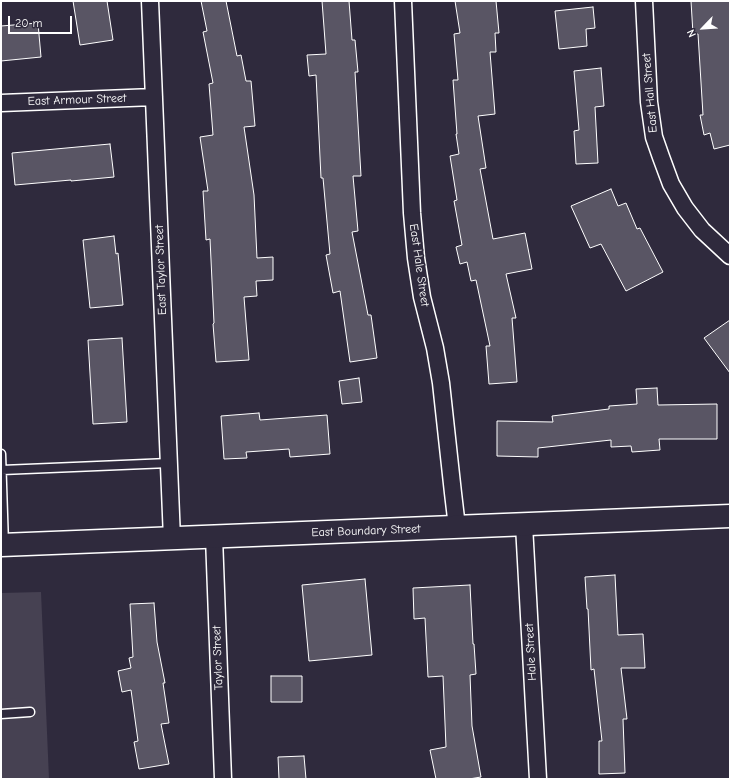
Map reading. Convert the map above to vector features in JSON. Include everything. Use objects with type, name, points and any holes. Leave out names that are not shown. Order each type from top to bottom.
[{"type":"main road","name":"East Boundary Street","points":[[3,545],[730,516]]},
{"type":"street","name":"East Taylor Street","points":[[150,1],[172,539]]},
{"type":"street","name":"East Hale Street","points":[[403,1],[412,214],[416,258],[422,297],[435,348],[441,383],[457,527]]},
{"type":"street","name":"East Hall Street","points":[[644,1],[649,102],[654,137],[660,156],[671,184],[685,208],[702,230],[730,256]]},
{"type":"street","name":"East Armour Street","points":[[1,103],[154,97]]},
{"type":"street","name":"Hale Street","points":[[524,525],[538,779]]},
{"type":"street","name":"Taylor Street","points":[[214,537],[223,779]]},
{"type":"lane","points":[[1,454],[3,545]]},
{"type":"lane","points":[[2,470],[169,463]]},
{"type":"lane","points":[[1,714],[30,712]]},
{"type":"shaded area","points":[[41,592],[49,779],[1,779],[1,593]]},
{"type":"building","points":[[73,1],[107,1],[113,40],[80,45]]},
{"type":"building","points":[[201,1],[226,1],[237,56],[241,55],[246,81],[251,81],[255,126],[244,127],[254,195],[257,258],[273,257],[273,280],[256,281],[257,296],[244,297],[249,360],[216,362],[210,239],[206,240],[203,191],[208,191],[200,137],[213,135],[209,84],[213,83],[203,32],[207,31]]},
{"type":"building","points":[[322,1],[349,1],[352,40],[355,40],[358,72],[355,72],[361,176],[353,176],[358,231],[352,232],[368,315],[371,315],[377,358],[350,362],[340,291],[333,293],[326,255],[330,254],[323,178],[321,178],[316,75],[309,76],[307,55],[326,54]]},
{"type":"building","points":[[455,1],[496,1],[499,33],[495,33],[496,52],[490,52],[495,114],[478,116],[486,168],[480,169],[493,239],[525,233],[532,269],[506,274],[516,318],[512,318],[517,382],[489,384],[486,346],[490,346],[476,280],[471,281],[467,262],[460,264],[456,247],[462,245],[454,201],[457,200],[450,156],[459,154],[456,134],[453,80],[458,80],[454,34],[460,33]]},
{"type":"building","points":[[691,1],[730,1],[730,145],[714,149],[710,133],[704,135],[700,115],[703,115],[698,34],[693,34]]},
{"type":"building","points":[[593,7],[595,28],[586,29],[587,46],[559,49],[555,11]]},
{"type":"building","points":[[38,23],[41,57],[1,61],[1,26]]},
{"type":"building","points":[[601,68],[604,106],[595,107],[598,163],[576,164],[574,131],[579,130],[574,71]]},
{"type":"building","points":[[110,144],[114,177],[15,185],[12,153]]},
{"type":"building","points":[[611,189],[618,206],[626,203],[637,229],[640,228],[663,272],[626,291],[601,244],[590,248],[571,206]]},
{"type":"building","points":[[114,236],[116,254],[118,253],[123,305],[90,308],[83,240]]},
{"type":"building","points":[[730,320],[730,373],[704,338]]},
{"type":"building","points":[[122,338],[127,422],[93,424],[88,340]]},
{"type":"building","points":[[359,378],[362,402],[342,404],[339,381]]},
{"type":"building","points":[[657,388],[658,405],[717,404],[717,439],[659,439],[660,450],[632,452],[631,446],[611,447],[611,440],[538,448],[538,457],[497,456],[497,421],[553,422],[552,416],[609,409],[609,406],[637,404],[636,389]]},
{"type":"building","points":[[259,413],[260,420],[327,415],[330,454],[290,457],[289,449],[246,452],[247,458],[224,459],[221,416]]},
{"type":"building","points":[[615,575],[618,635],[643,634],[645,668],[621,668],[627,719],[623,719],[625,773],[599,774],[599,741],[602,741],[594,669],[591,670],[585,577]]},
{"type":"building","points":[[365,579],[372,655],[309,661],[302,585]]},
{"type":"building","points":[[470,585],[476,674],[470,675],[472,726],[481,777],[469,779],[436,779],[430,750],[446,747],[443,676],[428,677],[425,618],[414,619],[413,588]]},
{"type":"building","points":[[154,603],[157,642],[165,683],[163,683],[169,723],[161,724],[169,764],[139,769],[134,742],[138,741],[131,690],[122,692],[118,671],[131,668],[129,658],[133,657],[130,604]]},
{"type":"building","points":[[271,676],[302,676],[302,702],[271,702]]},
{"type":"building","points":[[304,756],[306,779],[279,779],[278,757]]}]
